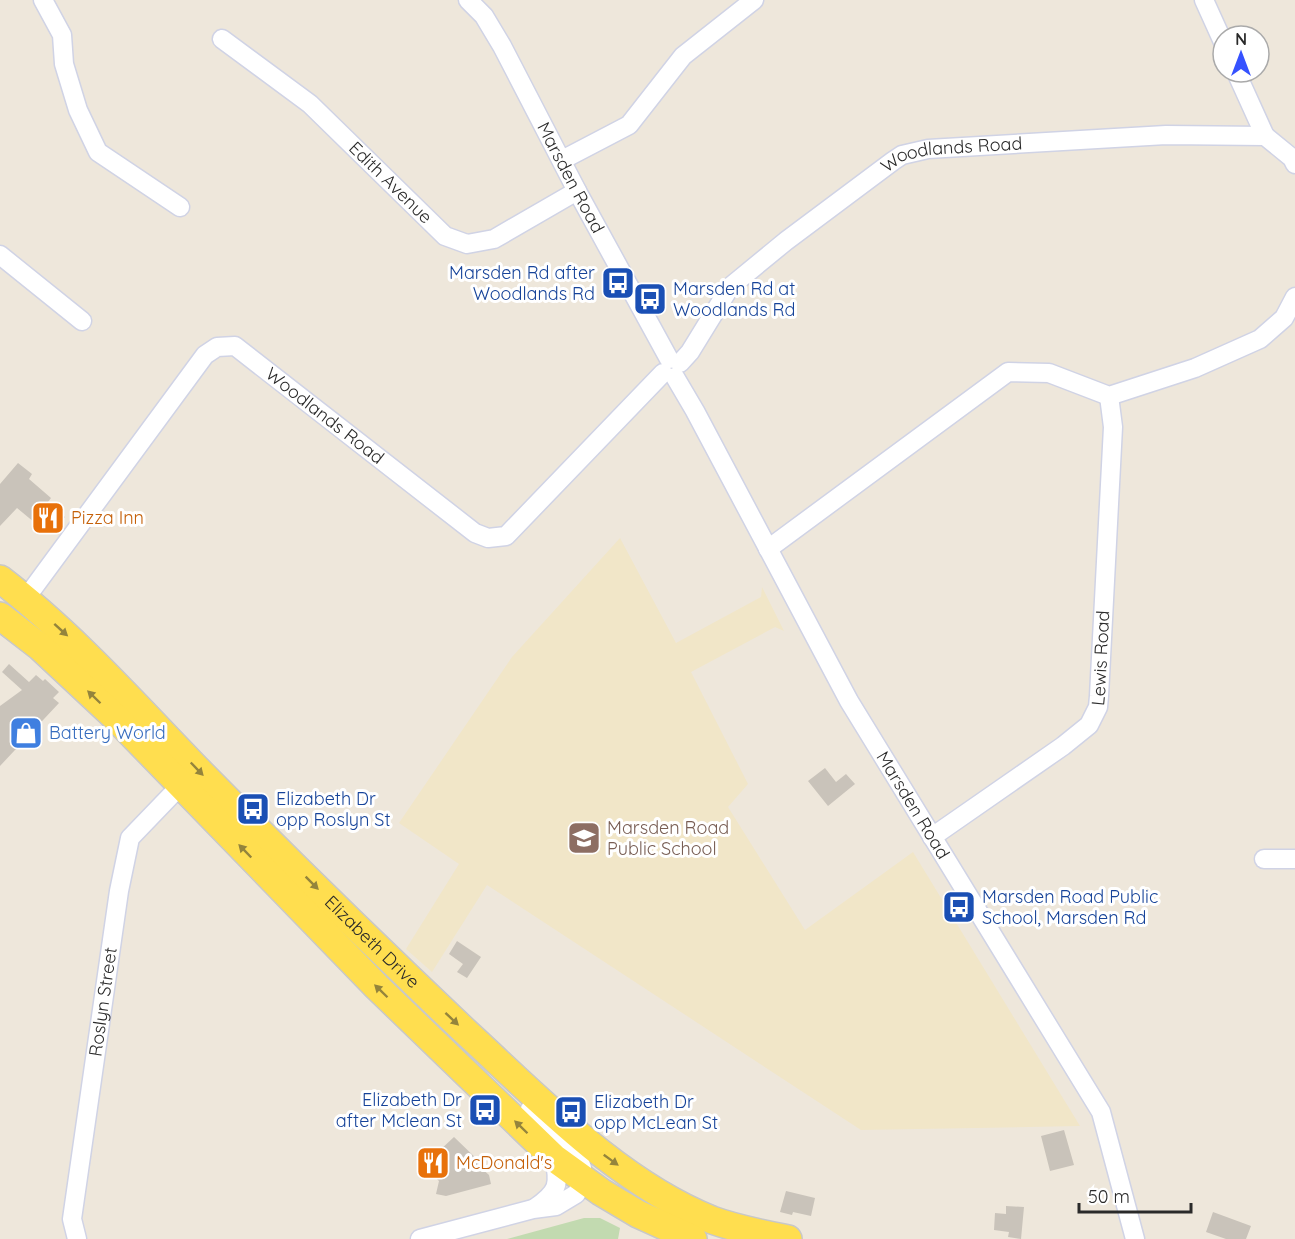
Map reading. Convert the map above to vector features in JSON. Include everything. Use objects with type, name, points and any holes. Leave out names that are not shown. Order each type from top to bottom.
[{"type":"main road","name":"Elizabeth Drive","points":[[0,579],[26,598],[72,639],[240,813],[397,967],[604,1156],[641,1182],[713,1220],[788,1239]]},
{"type":"main road","name":"Elizabeth Drive","points":[[5,622],[77,680],[377,987],[554,1158],[638,1214],[693,1239]]},
{"type":"street","points":[[43,0],[62,35],[64,64],[78,110],[98,152],[180,207]]},
{"type":"street","name":"Marsden Road","points":[[468,0],[484,16],[502,46],[849,701],[1101,1112],[1135,1239]]},
{"type":"street","points":[[562,160],[629,125],[683,56],[754,0]]},
{"type":"street","points":[[1204,0],[1215,24]]},
{"type":"street","name":"Edith Avenue","points":[[222,39],[309,104],[445,236],[467,244],[494,239],[577,190]]},
{"type":"street","points":[[1241,84],[1265,136],[1292,158],[1295,164]]},
{"type":"street","name":"Woodlands Road","points":[[26,598],[205,355],[217,347],[235,346],[475,533],[488,538],[506,536],[690,352],[730,287],[786,241],[902,155],[928,149],[1166,135],[1265,136]]},
{"type":"street","points":[[0,255],[82,321]]},
{"type":"street","points":[[768,549],[1008,372],[1049,373],[1109,396],[1195,368],[1260,339],[1284,318],[1295,297]]},
{"type":"street","name":"Lewis Road","points":[[932,837],[1063,746],[1089,725],[1095,715],[1099,696],[1113,427],[1109,396]]},
{"type":"street","name":"Roslyn Street","points":[[77,1239],[72,1219],[119,891],[130,838],[181,785]]},
{"type":"street","points":[[1264,859],[1295,859]]},
{"type":"street","points":[[420,1239],[533,1209],[556,1206],[576,1194],[580,1187],[582,1168],[577,1154],[526,1106],[504,1067]]},
{"type":"street","points":[[533,1209],[546,1201],[557,1186],[558,1176],[554,1158]]},
{"type":"shaded area","name":"Marsden Road Public School","points":[[620,538],[676,643],[761,597],[762,587],[784,631],[775,627],[691,672],[748,784],[728,807],[805,930],[913,852],[1080,1126],[861,1130],[487,885],[432,972],[406,949],[459,864],[399,823],[512,657]]},
{"type":"green space","points":[[584,1218],[600,1218],[620,1228],[618,1239],[507,1239]]},
{"type":"building","points":[[18,463],[32,474],[29,479],[51,498],[48,502],[65,517],[53,531],[46,532],[17,508],[0,526],[0,484]]},
{"type":"building","points":[[9,664],[29,682],[36,675],[43,681],[45,679],[59,692],[53,698],[59,703],[0,766],[0,706],[22,690],[2,672]]},
{"type":"building","points":[[825,768],[836,782],[846,774],[855,784],[828,806],[808,781]]},
{"type":"building","points":[[457,941],[481,957],[467,978],[457,972],[463,964],[449,954]]},
{"type":"building","points":[[1064,1130],[1074,1165],[1050,1171],[1041,1136]]},
{"type":"building","points":[[454,1137],[482,1164],[480,1167],[489,1175],[491,1184],[446,1196],[436,1194],[439,1181],[423,1166]]},
{"type":"building","points":[[786,1191],[815,1198],[811,1216],[780,1212]]},
{"type":"building","points":[[1006,1206],[1024,1207],[1021,1239],[1008,1237],[1009,1232],[994,1230],[995,1213],[1006,1214]]},
{"type":"building","points":[[1213,1212],[1251,1226],[1246,1239],[1226,1239],[1206,1232]]},
{"type":"place","name":"Marsden Rd after Woodlands Rd","points":[[618,283]]},
{"type":"place","name":"Marsden Rd at Woodlands Rd","points":[[650,299]]},
{"type":"place","name":"Pizza Inn","points":[[48,518]]},
{"type":"place","name":"Battery World","points":[[26,733]]},
{"type":"place","name":"Elizabeth Dr opp Roslyn St","points":[[253,809]]},
{"type":"place","name":"Marsden Road Public School","points":[[584,838]]},
{"type":"place","name":"Marsden Road Public School, Marsden Rd","points":[[959,907]]},
{"type":"place","name":"Elizabeth Dr after Mclean St","points":[[485,1110]]},
{"type":"place","name":"Elizabeth Dr opp McLean St","points":[[571,1112]]},
{"type":"place","name":"McDonald's","points":[[433,1163]]}]
